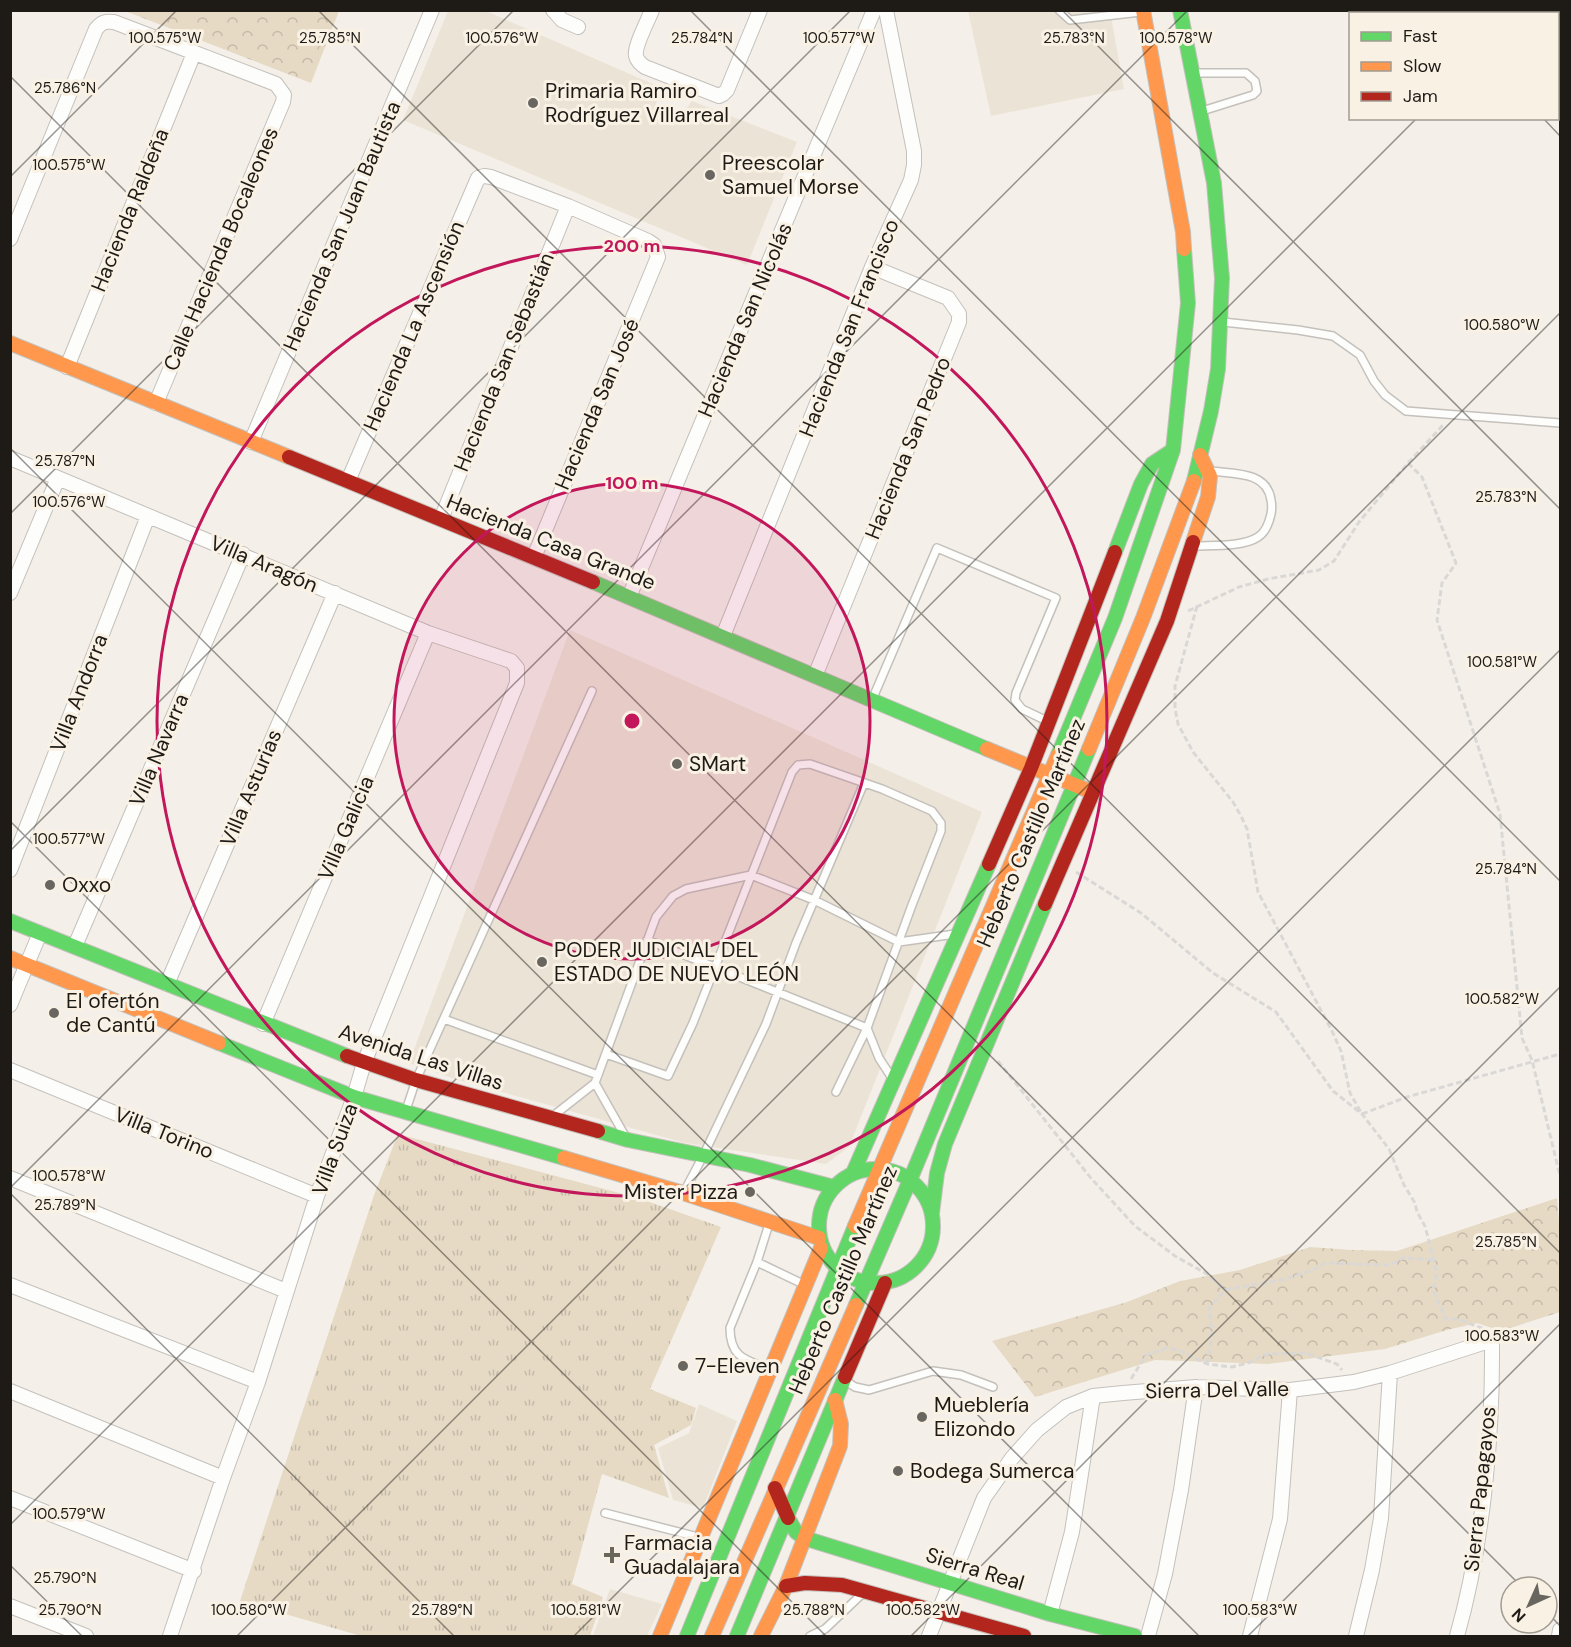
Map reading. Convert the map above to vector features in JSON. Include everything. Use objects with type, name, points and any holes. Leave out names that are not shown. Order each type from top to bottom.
[{"type":"street","name":"Hacienda San Juan Bautista","points":[[251,442],[432,10]]},
{"type":"street","points":[[553,10],[562,20],[578,27]]},
{"type":"street","points":[[652,10],[636,49],[639,62],[645,67],[714,95],[723,94],[760,10]]},
{"type":"street","name":"Hacienda San Nicolás","points":[[629,597],[874,10]]},
{"type":"street","name":"Hacienda San Francisco","points":[[723,636],[872,267],[911,180],[914,151],[886,10]]},
{"type":"street","name":"Heberto Castillo Martínez","points":[[712,1636],[909,1180],[1143,618],[1186,506],[1211,411],[1218,369],[1222,278],[1214,183],[1180,10]]},
{"type":"street","name":"Heberto Castillo Martínez","points":[[687,1636],[837,1268],[1050,776],[1115,618],[1173,450],[1188,303],[1183,232],[1144,11]]},
{"type":"street","points":[[10,239],[96,29],[107,21],[114,22],[194,53]]},
{"type":"street","name":"Calle Hacienda Bocaleones","points":[[156,403],[283,102],[284,94],[276,84],[194,53]]},
{"type":"street","name":"Hacienda Raldeña","points":[[67,367],[194,53]]},
{"type":"street","name":"Hacienda La Ascensión","points":[[348,481],[475,183],[484,176],[491,177],[568,206]]},
{"type":"street","name":"Hacienda San José","points":[[534,557],[658,258],[657,251],[648,241],[568,206]]},
{"type":"street","name":"Hacienda San Sebastián","points":[[441,519],[568,206]]},
{"type":"street","name":"Hacienda San Pedro","points":[[815,676],[959,322],[959,314],[948,298],[872,267]]},
{"type":"street","name":"Hacienda Casa Grande","points":[[10,343],[534,557],[1073,786],[1092,792]]},
{"type":"street","points":[[10,958],[354,1097],[683,1193],[769,1222],[820,1243],[837,1268],[866,1281],[885,1283],[907,1274],[926,1254],[932,1234],[937,1173],[945,1144],[1092,792],[1167,621],[1208,497],[1209,471],[1200,455],[1173,450],[1152,464],[1141,484],[1086,631],[1031,768],[853,1173],[834,1188],[820,1217],[820,1243],[804,1285],[660,1636]]},
{"type":"street","name":"Villa Aragón","points":[[10,458],[428,633],[511,661],[517,668]]},
{"type":"street","points":[[10,593],[58,478]]},
{"type":"street","name":"Villa Andorra","points":[[10,870],[148,516]]},
{"type":"street","name":"Villa Navarra","points":[[75,946],[243,554]]},
{"type":"street","name":"Villa Asturias","points":[[167,984],[335,593]]},
{"type":"street","name":"Villa Galicia","points":[[263,1024],[428,633]]},
{"type":"street","name":"Villa Suiza","points":[[170,1636],[258,1382],[317,1196],[354,1097],[364,1063],[517,683],[517,668]]},
{"type":"street","name":"Avenida Las Villas","points":[[10,921],[263,1024],[364,1063],[416,1080],[628,1140],[750,1165],[834,1188]]},
{"type":"street","points":[[10,1005],[40,933]]},
{"type":"street","name":"Villa Torino","points":[[10,1070],[317,1196]]},
{"type":"street","points":[[853,1173],[880,1169],[896,1172],[920,1189],[932,1213]]},
{"type":"street","points":[[10,1178],[286,1291]]},
{"type":"street","points":[[737,1636],[885,1283]]},
{"type":"street","points":[[10,1284],[258,1382]]},
{"type":"street","name":"Sierra Del Valle","points":[[929,1636],[984,1498],[1012,1458],[1037,1430],[1066,1407],[1093,1396],[1123,1393],[1196,1387],[1290,1390],[1354,1382],[1390,1373],[1492,1340]]},
{"type":"street","name":"Sierra Papagayos","points":[[1457,1636],[1474,1567],[1486,1463],[1492,1340]]},
{"type":"street","points":[[1356,1636],[1372,1570],[1381,1518],[1390,1373]]},
{"type":"street","points":[[1148,1636],[1166,1574],[1196,1387]]},
{"type":"street","points":[[1250,1636],[1280,1519],[1290,1390]]},
{"type":"street","points":[[10,1391],[223,1478]]},
{"type":"street","points":[[1050,1614],[1072,1532],[1093,1396]]},
{"type":"street","points":[[761,1636],[786,1586],[840,1446],[841,1424],[835,1400]]},
{"type":"street","points":[[775,1488],[796,1532],[804,1538]]},
{"type":"street","points":[[10,1498],[194,1571]]},
{"type":"street","name":"Sierra Real","points":[[804,1538],[1050,1614],[1135,1636]]},
{"type":"street","points":[[786,1586],[819,1581],[865,1591],[1024,1636]]},
{"type":"street","points":[[10,1606],[86,1636]]},
{"type":"street","points":[[1559,1636],[1560,1630]]},
{"type":"lane","points":[[1059,10],[1070,20],[1085,20],[1144,11]]},
{"type":"lane","points":[[1085,20],[1091,10]]},
{"type":"lane","points":[[1192,73],[1246,73],[1255,81],[1257,91],[1253,95],[1200,112]]},
{"type":"lane","points":[[1221,322],[1333,336],[1360,355],[1374,381],[1385,395],[1406,411],[1560,423]]},
{"type":"lane","points":[[1192,546],[1246,543],[1258,538],[1265,531],[1272,510],[1270,492],[1264,482],[1256,477],[1209,471]]},
{"type":"lane","points":[[872,700],[937,548],[1056,598],[1015,700],[1022,709],[1049,722]]},
{"type":"lane","points":[[405,1113],[416,1080],[592,691]]},
{"type":"lane","points":[[606,1054],[668,1076],[693,1023],[751,874],[768,838],[792,772],[798,765],[810,764],[932,811],[941,823],[941,831],[867,1028],[836,1092]]},
{"type":"lane","points":[[683,1193],[704,1156],[766,1024],[814,900],[864,783]]},
{"type":"lane","points":[[550,1118],[596,1083],[656,917],[673,896],[686,889],[751,874],[814,900],[899,942],[958,934]]},
{"type":"lane","points":[[648,940],[867,1028],[879,1058],[894,1080]]},
{"type":"lane","points":[[444,1019],[598,1075]]},
{"type":"lane","points":[[596,1083],[628,1140]]},
{"type":"lane","points":[[769,1222],[757,1262],[730,1328],[730,1339],[733,1348],[744,1360],[770,1369]]},
{"type":"lane","points":[[757,1262],[804,1285]]},
{"type":"lane","points":[[843,1379],[855,1387],[869,1390],[933,1371],[961,1375],[993,1387]]},
{"type":"lane","points":[[605,1513],[701,1538]]},
{"type":"lane","points":[[810,1636],[825,1629],[865,1591]]},
{"type":"path","points":[[1167,621],[1239,587],[1319,570],[1327,566],[1340,555],[1359,522],[1452,414]]},
{"type":"path","points":[[1408,463],[1422,477],[1456,563],[1442,583],[1437,620],[1500,814],[1522,1038],[1532,1060],[1560,1176]]},
{"type":"path","points":[[1197,606],[1175,686],[1178,724],[1193,752],[1233,802],[1241,816],[1248,836],[1258,892],[1332,1031],[1341,1052],[1350,1093],[1362,1114],[1389,1149],[1425,1226],[1437,1273],[1433,1290],[1446,1319],[1458,1318],[1483,1327],[1492,1340]]},
{"type":"path","points":[[1063,864],[1141,913],[1213,973],[1276,1012],[1334,1091],[1362,1114]]},
{"type":"path","points":[[986,1044],[1090,1177],[1135,1226],[1175,1256],[1207,1274],[1225,1290]]},
{"type":"path","points":[[1362,1114],[1407,1097],[1560,1054]]},
{"type":"path","points":[[1207,1364],[1212,1334],[1209,1308],[1225,1290],[1285,1279],[1326,1263],[1390,1265],[1403,1258],[1433,1260]]},
{"type":"path","points":[[1123,1393],[1146,1355],[1167,1348],[1179,1350],[1207,1364],[1232,1367],[1248,1363],[1266,1354],[1306,1353],[1336,1364],[1354,1382]]},
{"type":"shaded area","name":"Primaria Ramiro Rodríguez Villarreal","points":[[448,11],[486,11],[662,88],[651,117],[673,126],[692,101],[797,142],[747,265],[403,120]]},
{"type":"shaded area","points":[[968,11],[1110,11],[1124,89],[991,116]]},
{"type":"shaded area","name":"SMart","points":[[570,630],[982,812],[849,1147],[826,1164],[685,1143],[455,1079],[409,1063]]},
{"type":"shaded area","points":[[699,1404],[737,1421],[703,1508],[673,1500],[658,1448],[689,1433]]},
{"type":"shaded area","points":[[610,1589],[662,1604],[647,1636],[593,1636]]},
{"type":"green space","points":[[339,10],[311,83],[125,11]]},
{"type":"green space","points":[[398,1134],[638,1198],[721,1227],[650,1389],[696,1408],[691,1425],[654,1445],[669,1498],[602,1474],[572,1584],[603,1597],[590,1636],[361,1636],[240,1601],[374,1195]]},
{"type":"green space","points":[[1557,1198],[1560,1234],[1560,1312],[1501,1331],[1477,1323],[1385,1349],[1268,1364],[1155,1360],[1035,1397],[992,1341],[1127,1302],[1180,1281],[1240,1270],[1310,1247],[1397,1251]]},
{"type":"traffic: fast","points":[[1180,10],[1214,183],[1222,278],[1218,369],[1211,411],[1194,481]]},
{"type":"traffic: fast","points":[[1058,755],[1115,618],[1173,450],[1188,303],[1184,249]]},
{"type":"traffic: fast","points":[[1115,552],[1141,484],[1152,464],[1173,450]]},
{"type":"traffic: fast","points":[[593,582],[987,749]]},
{"type":"traffic: fast","points":[[856,1305],[1089,749]]},
{"type":"traffic: fast","points":[[853,1173],[989,864]]},
{"type":"traffic: fast","points":[[932,1213],[937,1173],[945,1144],[1045,904]]},
{"type":"traffic: fast","points":[[10,921],[347,1056]]},
{"type":"traffic: fast","points":[[219,1043],[354,1097],[564,1158]]},
{"type":"traffic: fast","points":[[598,1131],[628,1140],[750,1165],[834,1187]]},
{"type":"traffic: fast","points":[[876,1169],[898,1173],[916,1186],[929,1204],[933,1226],[929,1248],[916,1266],[898,1279],[876,1283],[854,1279],[836,1266],[823,1248],[819,1226],[823,1204],[836,1186],[854,1173],[876,1169]]},
{"type":"traffic: fast","points":[[687,1636],[855,1226]]},
{"type":"traffic: fast","points":[[737,1636],[845,1377]]},
{"type":"traffic: fast","points":[[788,1518],[796,1532],[804,1538],[1050,1614],[1135,1636]]},
{"type":"traffic: slow","points":[[1143,10],[1183,232],[1184,249]]},
{"type":"traffic: slow","points":[[10,343],[289,457]]},
{"type":"traffic: slow","points":[[1193,542],[1208,497],[1210,476],[1200,455]]},
{"type":"traffic: slow","points":[[1089,749],[1143,618],[1194,481]]},
{"type":"traffic: slow","points":[[987,749],[1092,792]]},
{"type":"traffic: slow","points":[[855,1226],[1058,755]]},
{"type":"traffic: slow","points":[[10,958],[219,1043]]},
{"type":"traffic: slow","points":[[564,1158],[683,1193],[819,1238]]},
{"type":"traffic: slow","points":[[660,1636],[821,1248]]},
{"type":"traffic: slow","points":[[712,1636],[856,1305]]},
{"type":"traffic: slow","points":[[761,1636],[786,1586],[840,1446],[841,1424],[835,1400]]},
{"type":"traffic: jam","points":[[289,457],[593,582]]},
{"type":"traffic: jam","points":[[1045,904],[1167,621],[1193,542]]},
{"type":"traffic: jam","points":[[989,864],[1031,768],[1115,552]]},
{"type":"traffic: jam","points":[[347,1056],[416,1080],[598,1131]]},
{"type":"traffic: jam","points":[[845,1377],[885,1283]]},
{"type":"traffic: jam","points":[[775,1488],[788,1518]]},
{"type":"traffic: jam","points":[[786,1586],[805,1583],[842,1585],[1024,1636]]},
{"type":"place","name":"Primaria Ramiro Rodríguez Villarreal","points":[[533,103]]},
{"type":"place","name":"Preescolar Samuel Morse","points":[[710,175]]},
{"type":"place","name":"SMart","points":[[677,764]]},
{"type":"place","name":"Oxxo","points":[[50,885]]},
{"type":"place","name":"PODER JUDICIAL DEL ESTADO DE NUEVO LEÓN","points":[[542,962]]},
{"type":"place","name":"El ofertón de Cantú","points":[[54,1013]]},
{"type":"place","name":"Mister Pizza","points":[[750,1192]]},
{"type":"place","name":"7-Eleven","points":[[683,1366]]},
{"type":"place","name":"Mueblería Elizondo","points":[[922,1417]]},
{"type":"place","name":"Bodega Sumerca","points":[[898,1471]]},
{"type":"place","name":"Farmacia Guadalajara","points":[[612,1555]]}]
